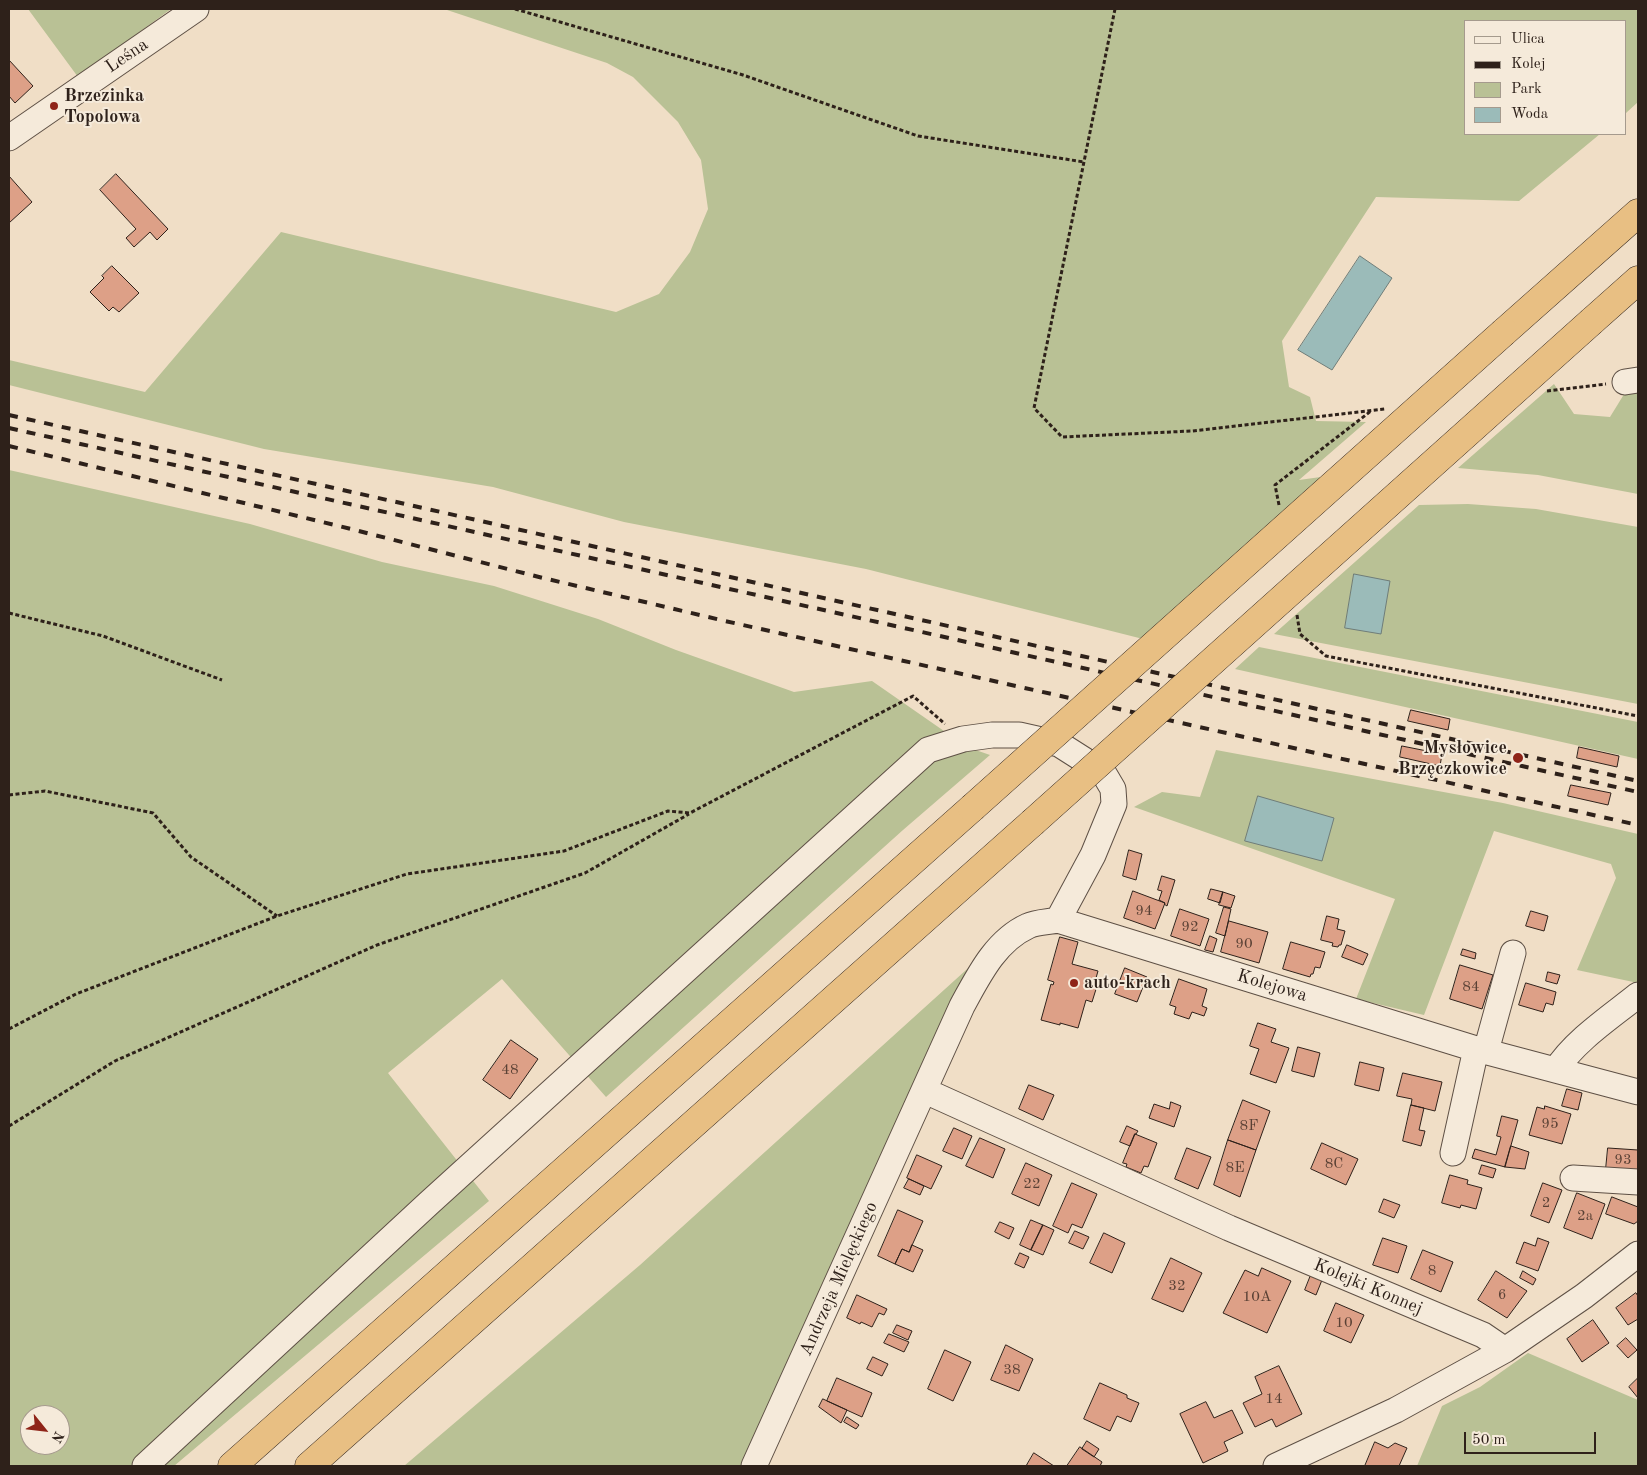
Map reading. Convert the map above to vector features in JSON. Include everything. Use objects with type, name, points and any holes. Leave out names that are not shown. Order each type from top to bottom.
[{"type":"highway","points":[[232,1466],[1638,212]]},
{"type":"highway","points":[[309,1466],[1032,823],[1638,280]]},
{"type":"street","name":"Leśna","points":[[9,138],[196,9]]},
{"type":"street","points":[[145,1466],[436,1196],[928,750],[963,738],[1019,735],[1059,744],[1103,772],[1113,789],[1114,804],[1093,855],[1058,920]]},
{"type":"street","name":"Kolejowa","points":[[1058,920],[1481,1050],[1638,1092]]},
{"type":"street","name":"Andrzeja Mielęckiego","points":[[754,1466],[962,1006],[980,972],[1003,943],[1028,926],[1058,920]]},
{"type":"street","points":[[1453,1153],[1481,1050],[1513,953]]},
{"type":"street","points":[[1556,1070],[1562,1059],[1638,994]]},
{"type":"street","name":"Kolejki Konnej","points":[[924,1092],[1229,1228],[1482,1335],[1505,1350]]},
{"type":"street","points":[[1573,1178],[1638,1182]]},
{"type":"street","points":[[1276,1466],[1396,1410],[1505,1350],[1584,1296],[1638,1254]]},
{"type":"path","points":[[515,9],[743,75],[918,136],[1084,162]]},
{"type":"path","points":[[1115,9],[1034,408],[1062,437],[1192,431],[1371,411]]},
{"type":"path","points":[[9,613],[104,636],[222,680]]},
{"type":"path","points":[[1300,634],[1326,656],[1638,716]]},
{"type":"path","points":[[9,1126],[115,1061],[377,945],[585,873],[690,813],[913,696],[963,738]]},
{"type":"path","points":[[9,795],[45,791],[153,813],[191,857],[277,916]]},
{"type":"path","points":[[9,1029],[76,994],[277,916],[407,874],[564,851],[668,811],[690,813]]},
{"type":"green space","points":[[28,9],[171,9],[78,77]]},
{"type":"green space","points":[[444,9],[1638,9],[1638,102],[1627,112],[1627,20],[1464,20],[1464,135],[1599,135],[1519,201],[1376,197],[1282,341],[1289,387],[1310,397],[1316,421],[1366,422],[1299,480],[1328,476],[1147,640],[866,569],[624,522],[493,487],[264,449],[9,385],[9,360],[145,392],[281,232],[616,312],[659,294],[690,252],[708,209],[701,160],[678,122],[633,77],[607,63]]},
{"type":"green space","points":[[1554,384],[1574,414],[1610,417],[1626,391],[1638,390],[1638,494],[1538,475],[1458,468]]},
{"type":"green space","points":[[9,470],[250,524],[382,562],[494,586],[598,619],[676,650],[794,692],[872,681],[967,747],[990,755],[903,830],[606,1097],[502,979],[388,1073],[489,1201],[174,1466],[9,1466]]},
{"type":"green space","points":[[1468,504],[1536,509],[1638,527],[1638,704],[1274,634],[1419,505]]},
{"type":"green space","points":[[1259,647],[1638,722],[1638,759],[1235,669]]},
{"type":"green space","points":[[1216,750],[1503,803],[1638,834],[1638,983],[1577,970],[1616,878],[1611,864],[1494,831],[1424,1015],[1356,999],[1395,899],[1134,807],[1162,792],[1200,797]]},
{"type":"green space","points":[[976,961],[747,1466],[404,1466],[640,1265]]},
{"type":"green space","points":[[1528,1353],[1638,1400],[1638,1466],[1417,1466],[1442,1406],[1480,1387]]},
{"type":"water","points":[[1360,256],[1392,278],[1332,370],[1298,350]]},
{"type":"water","points":[[1354,574],[1390,581],[1381,634],[1345,628]]},
{"type":"water","points":[[1258,796],[1334,818],[1322,861],[1245,841]]},
{"type":"building","points":[[9,60],[33,86],[15,103],[9,96]]},
{"type":"building","points":[[116,174],[168,229],[157,240],[150,232],[134,247],[126,238],[136,229],[100,190]]},
{"type":"building","points":[[9,176],[32,202],[9,223]]},
{"type":"building","points":[[112,266],[139,293],[119,312],[113,307],[109,311],[90,292],[104,278],[102,276]]},
{"type":"building","points":[[1411,710],[1450,719],[1448,730],[1408,721]]},
{"type":"building","points":[[1402,746],[1442,754],[1440,766],[1400,757]]},
{"type":"building","points":[[1579,747],[1619,756],[1617,767],[1577,758]]},
{"type":"building","points":[[1571,785],[1611,793],[1608,805],[1568,796]]},
{"type":"building","points":[[1129,850],[1142,854],[1136,880],[1123,876]]},
{"type":"building","points":[[1162,876],[1175,880],[1167,906],[1159,900],[1162,891],[1158,890]]},
{"type":"building","points":[[1211,889],[1223,892],[1220,903],[1208,899]]},
{"type":"building","points":[[1133,891],[1165,903],[1155,929],[1124,918]]},
{"type":"building","points":[[1223,892],[1235,896],[1231,908],[1219,905]]},
{"type":"building","points":[[1224,907],[1231,909],[1225,936],[1216,933]]},
{"type":"building","points":[[1180,909],[1209,919],[1200,946],[1171,936]]},
{"type":"building","points":[[1531,911],[1548,916],[1544,931],[1526,926]]},
{"type":"building","points":[[1327,916],[1339,919],[1337,929],[1345,931],[1341,945],[1338,947],[1332,946],[1333,943],[1321,940]]},
{"type":"building","points":[[1229,921],[1268,932],[1259,963],[1221,952]]},
{"type":"building","points":[[1210,936],[1217,939],[1213,952],[1205,950]]},
{"type":"building","name":"auto-krach","points":[[1060,937],[1078,942],[1072,964],[1098,971],[1094,985],[1097,986],[1092,1002],[1086,1000],[1078,1028],[1041,1020],[1051,984],[1053,985],[1054,982],[1048,980]]},
{"type":"building","points":[[1291,942],[1325,952],[1320,968],[1315,967],[1310,977],[1283,969]]},
{"type":"building","points":[[1347,945],[1368,954],[1363,965],[1342,957]]},
{"type":"building","points":[[1463,949],[1476,953],[1475,959],[1461,955]]},
{"type":"building","points":[[1460,965],[1493,975],[1482,1009],[1450,999]]},
{"type":"building","points":[[1125,968],[1147,977],[1137,1002],[1115,994]]},
{"type":"building","points":[[1548,972],[1560,975],[1557,984],[1546,981]]},
{"type":"building","points":[[1179,979],[1207,989],[1202,1006],[1207,1008],[1204,1016],[1192,1012],[1189,1019],[1174,1014],[1176,1007],[1170,1005]]},
{"type":"building","points":[[1526,983],[1556,992],[1553,1005],[1546,1003],[1543,1012],[1519,1005]]},
{"type":"building","points":[[1258,1023],[1276,1029],[1271,1042],[1289,1048],[1276,1083],[1250,1074],[1259,1049],[1250,1046]]},
{"type":"building","points":[[511,1040],[538,1059],[510,1099],[483,1080]]},
{"type":"building","points":[[1298,1047],[1320,1053],[1314,1077],[1292,1071]]},
{"type":"building","points":[[1360,1062],[1384,1068],[1379,1091],[1355,1085]]},
{"type":"building","points":[[1403,1073],[1442,1082],[1435,1111],[1411,1105],[1412,1099],[1397,1096]]},
{"type":"building","points":[[1029,1085],[1054,1095],[1043,1120],[1019,1109]]},
{"type":"building","points":[[1567,1089],[1582,1093],[1578,1110],[1562,1106]]},
{"type":"building","points":[[1243,1100],[1270,1111],[1256,1150],[1228,1140]]},
{"type":"building","points":[[1171,1102],[1181,1106],[1174,1127],[1149,1118],[1154,1104],[1169,1109]]},
{"type":"building","points":[[1411,1105],[1424,1108],[1419,1130],[1425,1131],[1421,1146],[1403,1141]]},
{"type":"building","points":[[1545,1106],[1571,1114],[1562,1144],[1529,1135],[1537,1107],[1544,1109]]},
{"type":"building","points":[[1502,1116],[1518,1120],[1505,1167],[1472,1158],[1475,1149],[1496,1155],[1501,1137],[1497,1136]]},
{"type":"building","points":[[1127,1126],[1138,1131],[1130,1146],[1120,1142]]},
{"type":"building","points":[[954,1128],[972,1136],[962,1159],[943,1151]]},
{"type":"building","points":[[1135,1134],[1157,1143],[1148,1167],[1144,1166],[1141,1173],[1126,1167],[1127,1164],[1123,1163]]},
{"type":"building","points":[[980,1138],[1005,1149],[993,1178],[966,1166]]},
{"type":"building","points":[[1228,1140],[1256,1150],[1240,1197],[1214,1185]]},
{"type":"building","points":[[1322,1143],[1358,1159],[1346,1185],[1311,1169]]},
{"type":"building","points":[[1511,1146],[1529,1152],[1525,1169],[1505,1167]]},
{"type":"building","points":[[1187,1148],[1211,1157],[1198,1189],[1175,1179]]},
{"type":"building","points":[[1608,1148],[1638,1150],[1638,1172],[1606,1169]]},
{"type":"building","points":[[917,1155],[942,1166],[931,1189],[907,1178]]},
{"type":"building","points":[[1026,1163],[1052,1175],[1039,1206],[1012,1194]]},
{"type":"building","points":[[1482,1165],[1496,1169],[1493,1178],[1479,1174]]},
{"type":"building","points":[[1450,1175],[1468,1180],[1467,1184],[1482,1188],[1476,1209],[1461,1205],[1460,1208],[1442,1203]]},
{"type":"building","points":[[909,1179],[924,1186],[920,1195],[904,1188]]},
{"type":"building","points":[[1072,1183],[1097,1194],[1082,1228],[1072,1224],[1068,1233],[1053,1226]]},
{"type":"building","points":[[1543,1183],[1562,1190],[1549,1223],[1531,1216]]},
{"type":"building","points":[[1577,1193],[1605,1204],[1592,1239],[1564,1228]]},
{"type":"building","points":[[1612,1197],[1638,1207],[1638,1221],[1634,1224],[1606,1214]]},
{"type":"building","points":[[1384,1199],[1400,1205],[1394,1218],[1379,1212]]},
{"type":"building","points":[[898,1210],[923,1221],[909,1252],[902,1249],[895,1264],[878,1256]]},
{"type":"building","points":[[1031,1220],[1043,1225],[1031,1250],[1020,1245]]},
{"type":"building","points":[[1000,1222],[1014,1228],[1009,1239],[995,1232]]},
{"type":"building","points":[[1043,1225],[1054,1230],[1043,1255],[1031,1250]]},
{"type":"building","points":[[1075,1231],[1089,1237],[1083,1249],[1069,1243]]},
{"type":"building","points":[[1104,1233],[1125,1243],[1112,1273],[1090,1263]]},
{"type":"building","points":[[1383,1238],[1407,1246],[1398,1273],[1373,1265]]},
{"type":"building","points":[[1538,1238],[1549,1242],[1538,1271],[1516,1263],[1524,1242],[1535,1246]]},
{"type":"building","points":[[912,1245],[923,1250],[913,1272],[895,1264],[902,1249],[909,1252]]},
{"type":"building","points":[[1423,1250],[1453,1262],[1441,1292],[1411,1279]]},
{"type":"building","points":[[1020,1253],[1029,1257],[1024,1268],[1015,1264]]},
{"type":"building","points":[[1171,1258],[1202,1273],[1183,1312],[1152,1299]]},
{"type":"building","points":[[1262,1268],[1291,1281],[1267,1333],[1223,1313],[1245,1270],[1258,1276]]},
{"type":"building","points":[[1496,1271],[1527,1291],[1507,1318],[1478,1300]]},
{"type":"building","points":[[1523,1271],[1536,1279],[1533,1285],[1520,1278]]},
{"type":"building","points":[[1311,1275],[1322,1280],[1316,1295],[1305,1290]]},
{"type":"building","points":[[1636,1293],[1638,1296],[1638,1319],[1628,1325],[1616,1308]]},
{"type":"building","points":[[857,1295],[887,1309],[884,1315],[879,1313],[872,1327],[847,1318]]},
{"type":"building","points":[[1336,1303],[1364,1315],[1351,1343],[1324,1331]]},
{"type":"building","points":[[1593,1320],[1609,1343],[1582,1362],[1567,1339]]},
{"type":"building","points":[[897,1325],[912,1331],[908,1340],[893,1333]]},
{"type":"building","points":[[889,1334],[909,1342],[904,1352],[884,1343]]},
{"type":"building","points":[[1626,1338],[1637,1350],[1628,1358],[1617,1346]]},
{"type":"building","points":[[1006,1345],[1033,1359],[1019,1391],[991,1380]]},
{"type":"building","points":[[945,1350],[971,1362],[953,1401],[928,1389]]},
{"type":"building","points":[[873,1357],[888,1364],[882,1376],[867,1369]]},
{"type":"building","points":[[1279,1366],[1302,1414],[1276,1427],[1272,1419],[1255,1427],[1243,1403],[1262,1394],[1255,1377]]},
{"type":"building","points":[[837,1378],[872,1393],[862,1417],[827,1401]]},
{"type":"building","points":[[1638,1378],[1638,1398],[1629,1387]]},
{"type":"building","points":[[1100,1383],[1127,1395],[1127,1398],[1139,1403],[1131,1422],[1117,1416],[1110,1431],[1084,1419]]},
{"type":"building","points":[[823,1399],[847,1410],[841,1423],[819,1407]]},
{"type":"building","points":[[1206,1402],[1214,1418],[1232,1410],[1243,1433],[1224,1442],[1228,1451],[1203,1463],[1180,1414]]},
{"type":"building","points":[[847,1417],[859,1425],[856,1429],[844,1422]]},
{"type":"building","points":[[1087,1441],[1099,1449],[1094,1457],[1082,1449]]},
{"type":"building","points":[[1375,1442],[1388,1448],[1395,1443],[1407,1448],[1399,1466],[1365,1466]]},
{"type":"building","points":[[1080,1447],[1102,1462],[1100,1466],[1067,1466]]},
{"type":"building","points":[[1034,1453],[1054,1466],[1027,1465]]},
{"type":"railway","points":[[9,415],[1638,781]]},
{"type":"railway","points":[[9,428],[1638,792]]},
{"type":"railway","points":[[9,446],[725,621],[1638,825]]},
{"type":"place","name":"Brzezinka Topolowa","points":[[54,106]]},
{"type":"place","name":"Mysłowice Brzęczkowice","points":[[1518,758]]},
{"type":"place","name":"auto-krach","points":[[1074,983]]}]
